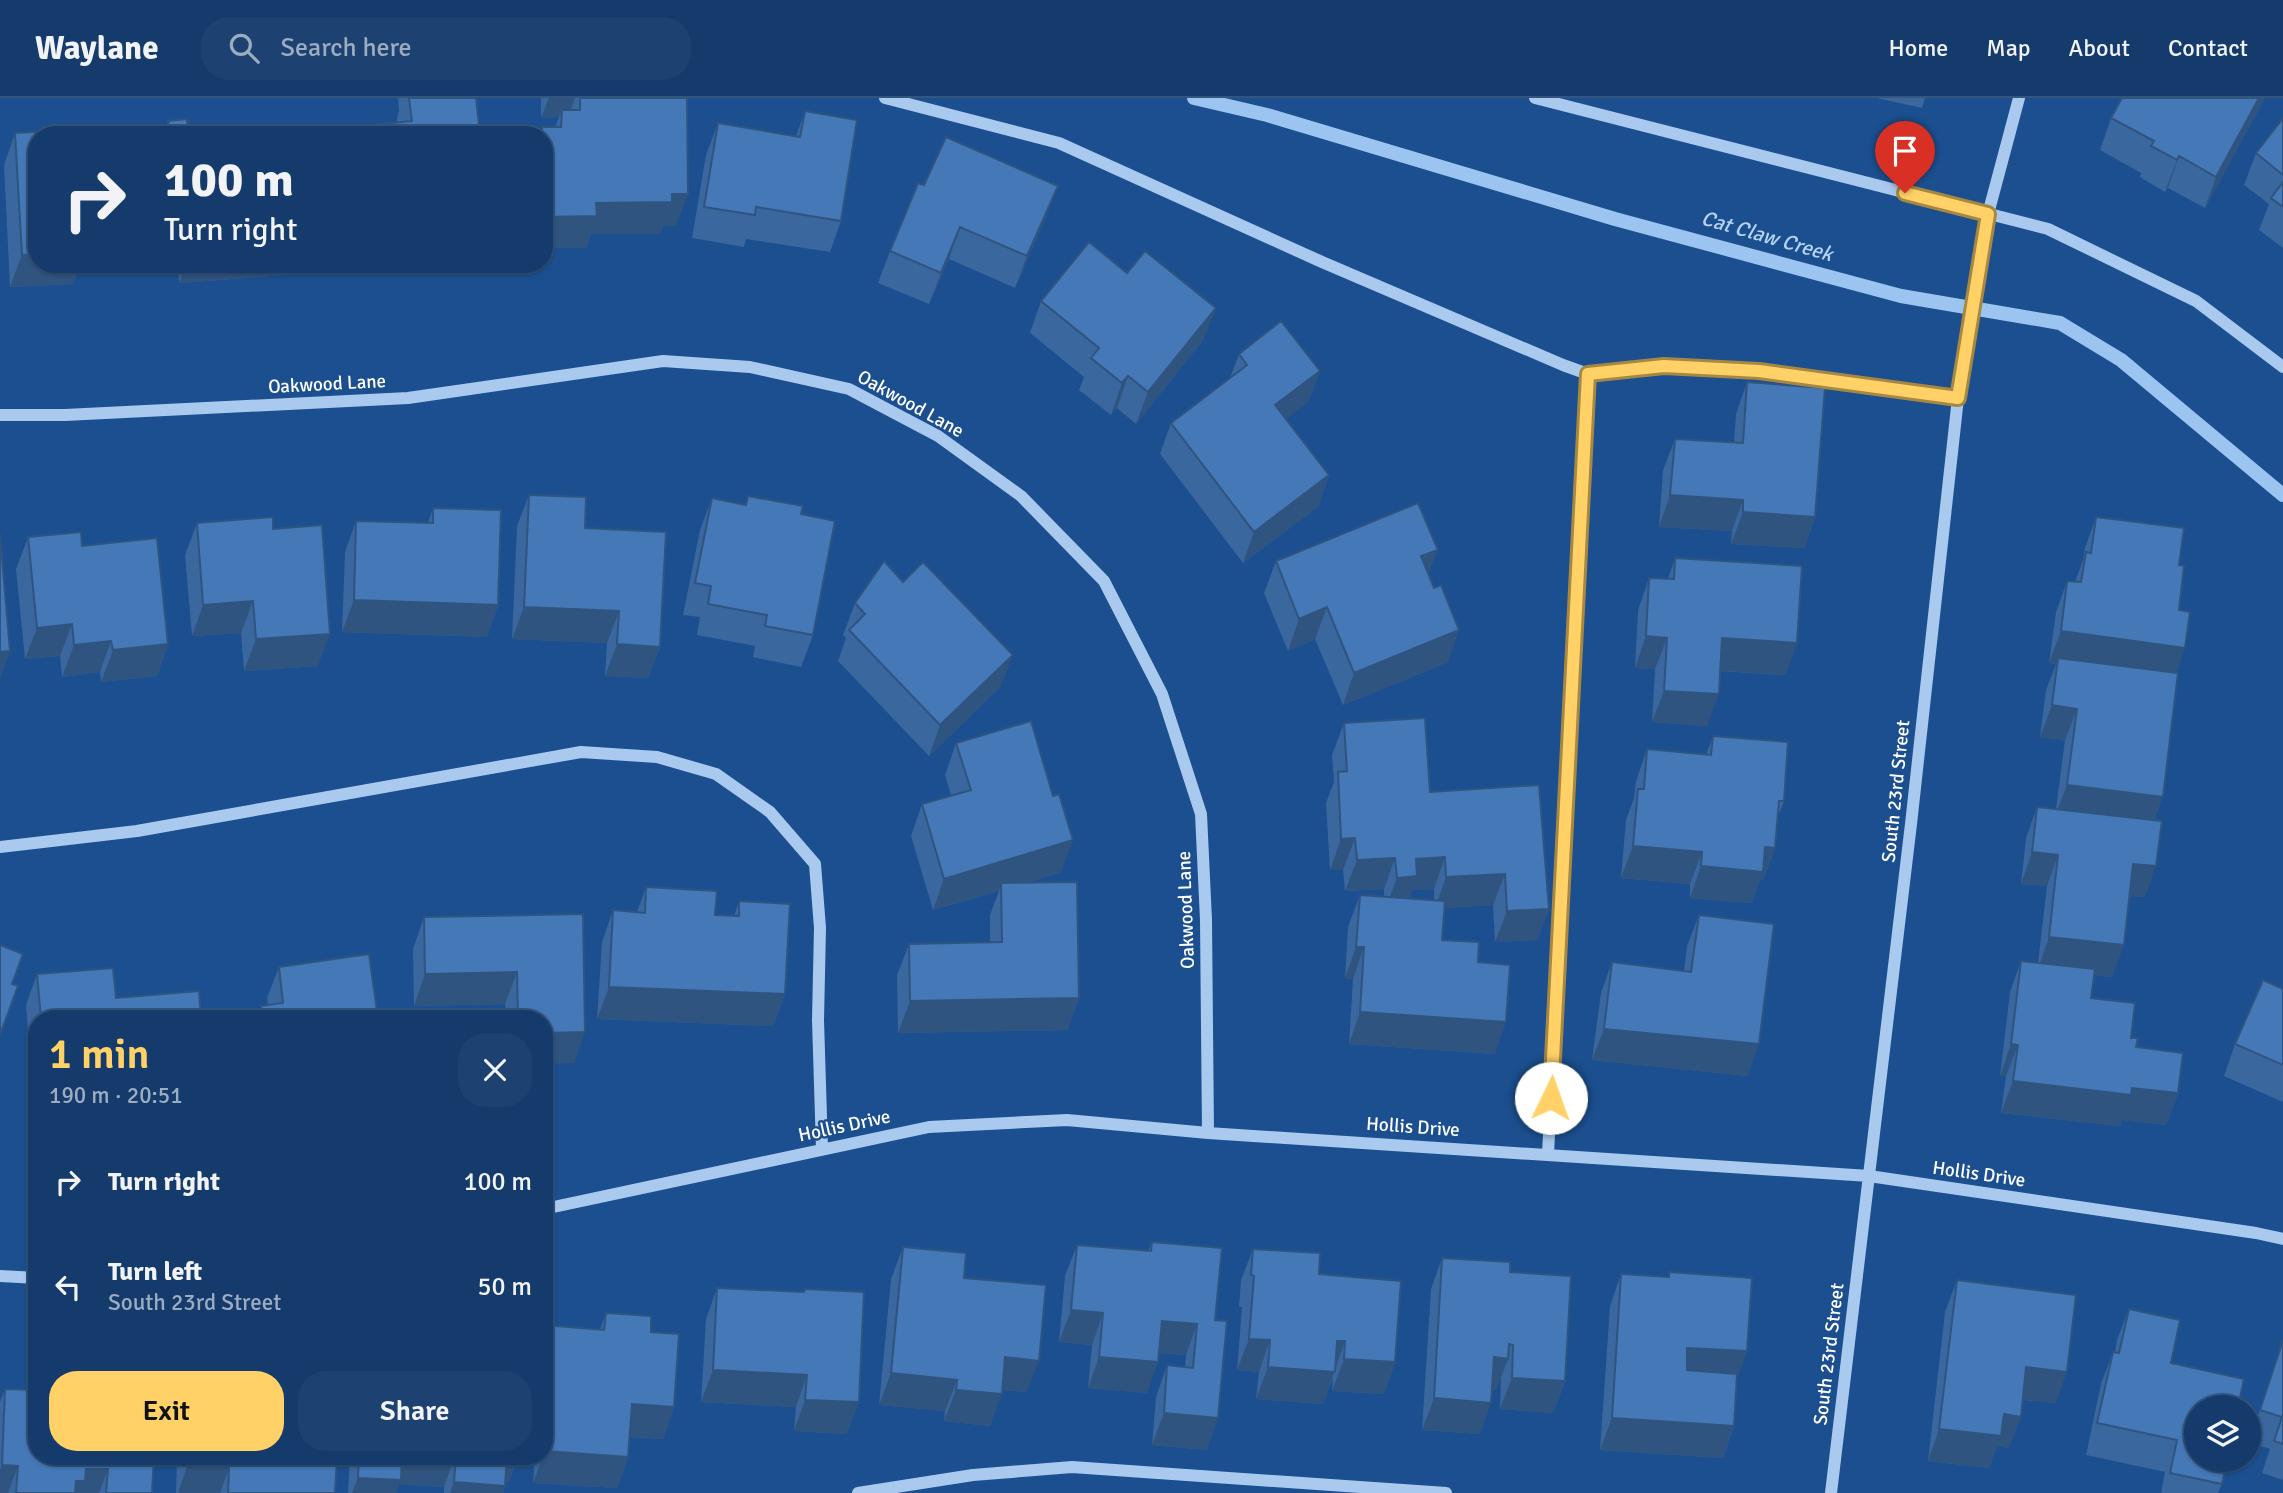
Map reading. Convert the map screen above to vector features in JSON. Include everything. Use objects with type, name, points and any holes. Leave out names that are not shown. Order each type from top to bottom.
[{"type":"street","points":[[886,98],[1059,143],[1322,262],[1588,374],[1664,366],[1759,371],[1958,398]]},
{"type":"street","points":[[1535,98],[2048,229],[2196,301],[2283,366]]},
{"type":"street","name":"South 23rd Street","points":[[1831,1493],[1911,824],[1958,398],[1988,214],[2019,98]]},
{"type":"street","name":"Oakwood Lane","points":[[0,415],[65,415],[408,398],[663,361],[750,366],[849,389],[938,436],[1021,496],[1104,582],[1162,694],[1201,814],[1206,920],[1208,1133]]},
{"type":"street","points":[[1548,1154],[1588,374]]},
{"type":"street","points":[[0,847],[136,831],[581,752],[657,757],[716,774],[770,812],[815,864],[820,928],[818,1020],[822,1149]]},
{"type":"street","name":"Hollis Drive","points":[[553,1207],[929,1127],[1067,1120],[1208,1133],[1868,1176],[2283,1239]]},
{"type":"street","points":[[0,1276],[28,1278]]},
{"type":"street","points":[[858,1493],[973,1475],[1072,1467],[1446,1493]]},
{"type":"building","points":[[409,98],[476,98],[479,126],[361,126],[412,121]]},
{"type":"building","points":[[580,98],[687,98],[688,194],[672,194],[672,202],[596,203],[597,216],[553,217],[553,127],[561,127],[562,110],[580,110]]},
{"type":"building","points":[[2122,98],[2259,98],[2216,177],[2179,156],[2177,160],[2151,146],[2154,141],[2111,118]]},
{"type":"building","points":[[805,111],[857,120],[841,221],[756,207],[755,215],[704,207],[718,123],[800,137]]},
{"type":"building","points":[[2283,118],[2283,175],[2256,153]]},
{"type":"building","points":[[187,119],[187,126],[169,126],[168,121]]},
{"type":"building","points":[[28,132],[28,255],[22,255],[15,133]]},
{"type":"building","points":[[946,137],[1058,186],[1027,256],[960,227],[941,273],[890,251],[918,183],[924,185]]},
{"type":"building","points":[[2283,182],[2283,207],[2271,198]]},
{"type":"building","points":[[1089,242],[1127,273],[1145,251],[1216,308],[1148,392],[1128,376],[1122,383],[1091,358],[1099,348],[1041,301]]},
{"type":"building","points":[[1281,321],[1320,371],[1275,405],[1329,475],[1254,532],[1171,423],[1247,365],[1239,354]]},
{"type":"building","points":[[1747,382],[1825,388],[1815,517],[1743,512],[1743,500],[1670,495],[1675,439],[1743,443]]},
{"type":"building","points":[[529,495],[586,497],[585,528],[666,532],[660,647],[617,644],[619,611],[524,607]]},
{"type":"building","points":[[748,496],[803,506],[801,514],[835,521],[813,635],[765,626],[767,615],[708,604],[711,586],[695,583],[712,498],[746,505]]},
{"type":"building","points":[[1418,503],[1438,550],[1421,556],[1434,588],[1441,585],[1459,630],[1354,673],[1327,607],[1299,619],[1276,561]]},
{"type":"building","points":[[433,508],[501,510],[498,605],[354,600],[356,521],[433,523]]},
{"type":"building","points":[[273,517],[273,529],[322,525],[330,634],[256,639],[253,601],[203,605],[197,523]]},
{"type":"building","points":[[2096,517],[2184,528],[2179,565],[2184,566],[2179,610],[2190,612],[2185,648],[2061,631],[2067,581],[2081,582],[2086,552],[2091,553]]},
{"type":"building","points":[[81,532],[82,546],[157,538],[168,644],[113,650],[111,641],[74,645],[72,624],[37,628],[28,537]]},
{"type":"building","points":[[0,534],[10,651],[0,652]]},
{"type":"building","points":[[1675,558],[1802,566],[1797,643],[1722,638],[1719,694],[1664,691],[1667,638],[1646,636],[1649,578],[1674,579]]},
{"type":"building","points":[[884,561],[903,582],[923,562],[1013,655],[940,725],[849,630],[865,614],[855,603]]},
{"type":"building","points":[[2058,658],[2178,673],[2163,797],[2067,785],[2077,709],[2052,705]]},
{"type":"building","points":[[1425,718],[1430,792],[1539,785],[1549,909],[1507,911],[1505,874],[1446,877],[1445,857],[1416,859],[1417,876],[1397,878],[1395,858],[1357,860],[1355,838],[1341,839],[1338,772],[1347,771],[1344,723]]},
{"type":"building","points":[[1031,721],[1053,796],[1059,794],[1073,840],[944,879],[922,804],[971,790],[956,743]]},
{"type":"building","points":[[1713,736],[1788,742],[1784,801],[1779,801],[1775,848],[1765,847],[1763,872],[1701,866],[1702,852],[1633,846],[1638,789],[1644,789],[1647,749],[1711,755]]},
{"type":"building","points":[[2037,807],[2162,821],[2156,866],[2133,864],[2124,945],[2049,937],[2058,855],[2032,852]]},
{"type":"building","points":[[1077,882],[1079,998],[910,1001],[909,944],[1002,942],[1001,883]]},
{"type":"building","points":[[646,887],[717,891],[715,915],[739,916],[739,901],[790,904],[785,994],[609,987],[613,910],[645,913]]},
{"type":"building","points":[[1360,895],[1445,901],[1442,940],[1479,942],[1478,962],[1510,965],[1506,1022],[1360,1012],[1364,947],[1356,947]]},
{"type":"building","points":[[583,914],[585,1032],[553,1033],[553,1010],[518,1010],[517,972],[425,974],[424,917]]},
{"type":"building","points":[[1699,915],[1774,924],[1759,1044],[1604,1029],[1612,962],[1691,972]]},
{"type":"building","points":[[0,945],[23,954],[12,984],[18,986],[0,1035]]},
{"type":"building","points":[[369,954],[377,1010],[262,1010],[261,1006],[283,1003],[279,967]]},
{"type":"building","points":[[2021,961],[2095,969],[2091,998],[2135,1003],[2131,1038],[2138,1038],[2136,1047],[2183,1053],[2178,1093],[2132,1088],[2131,1095],[2013,1081],[2018,1045],[2011,1044]]},
{"type":"building","points":[[113,968],[116,998],[199,991],[200,1010],[40,1010],[37,974]]},
{"type":"building","points":[[2263,980],[2283,989],[2283,1065],[2235,1044]]},
{"type":"building","points":[[1152,1242],[1222,1248],[1215,1320],[1227,1321],[1218,1418],[1164,1413],[1167,1365],[1193,1368],[1197,1324],[1162,1321],[1158,1362],[1099,1357],[1103,1313],[1071,1310],[1077,1245],[1151,1251]]},
{"type":"building","points":[[903,1247],[966,1253],[964,1278],[1046,1285],[1039,1361],[1005,1357],[1002,1394],[956,1390],[957,1380],[891,1373]]},
{"type":"building","points":[[1253,1249],[1320,1253],[1319,1274],[1401,1281],[1395,1362],[1344,1359],[1345,1341],[1337,1341],[1335,1372],[1268,1367],[1270,1340],[1249,1339],[1254,1276],[1251,1275]]},
{"type":"building","points":[[1442,1258],[1510,1262],[1510,1272],[1571,1276],[1565,1381],[1512,1378],[1513,1345],[1509,1344],[1508,1359],[1494,1357],[1491,1403],[1434,1398]]},
{"type":"building","points":[[1669,1272],[1752,1278],[1747,1351],[1687,1348],[1687,1370],[1737,1374],[1734,1426],[1612,1418],[1621,1274],[1669,1277]]},
{"type":"building","points":[[1957,1280],[2076,1295],[2067,1372],[2026,1367],[2021,1417],[2004,1414],[2001,1436],[1939,1429]]},
{"type":"building","points":[[717,1288],[864,1292],[859,1402],[805,1400],[807,1375],[713,1370]]},
{"type":"building","points":[[2129,1309],[2180,1320],[2171,1363],[2244,1379],[2241,1395],[2184,1395],[2184,1472],[2224,1472],[2222,1484],[2170,1473],[2177,1440],[2097,1423],[2113,1352],[2119,1353]]},
{"type":"building","points":[[606,1313],[651,1316],[651,1332],[679,1334],[674,1407],[632,1404],[628,1457],[553,1452],[553,1326],[604,1330]]},
{"type":"building","points":[[2283,1340],[2283,1444],[2274,1441],[2282,1417],[2261,1410]]},
{"type":"building","points":[[5,1389],[28,1390],[28,1465],[154,1465],[152,1493],[106,1493],[108,1469],[86,1469],[85,1481],[76,1481],[75,1493],[16,1493],[18,1466],[2,1465]]},
{"type":"building","points":[[337,1465],[335,1493],[228,1493],[229,1468],[187,1466]]},
{"type":"building","points":[[359,1465],[402,1465],[401,1480],[358,1478]]},
{"type":"building","points":[[455,1465],[506,1465],[505,1486],[454,1482]]},
{"type":"waterway","name":"Cat Claw Creek","points":[[1194,98],[1267,115],[1615,219],[1901,296],[2060,323],[2121,360],[2283,495]]},
{"type":"route","points":[[1551,1098],[1588,374],[1664,366],[1759,371],[1958,398],[1988,214],[1905,193]]}]
